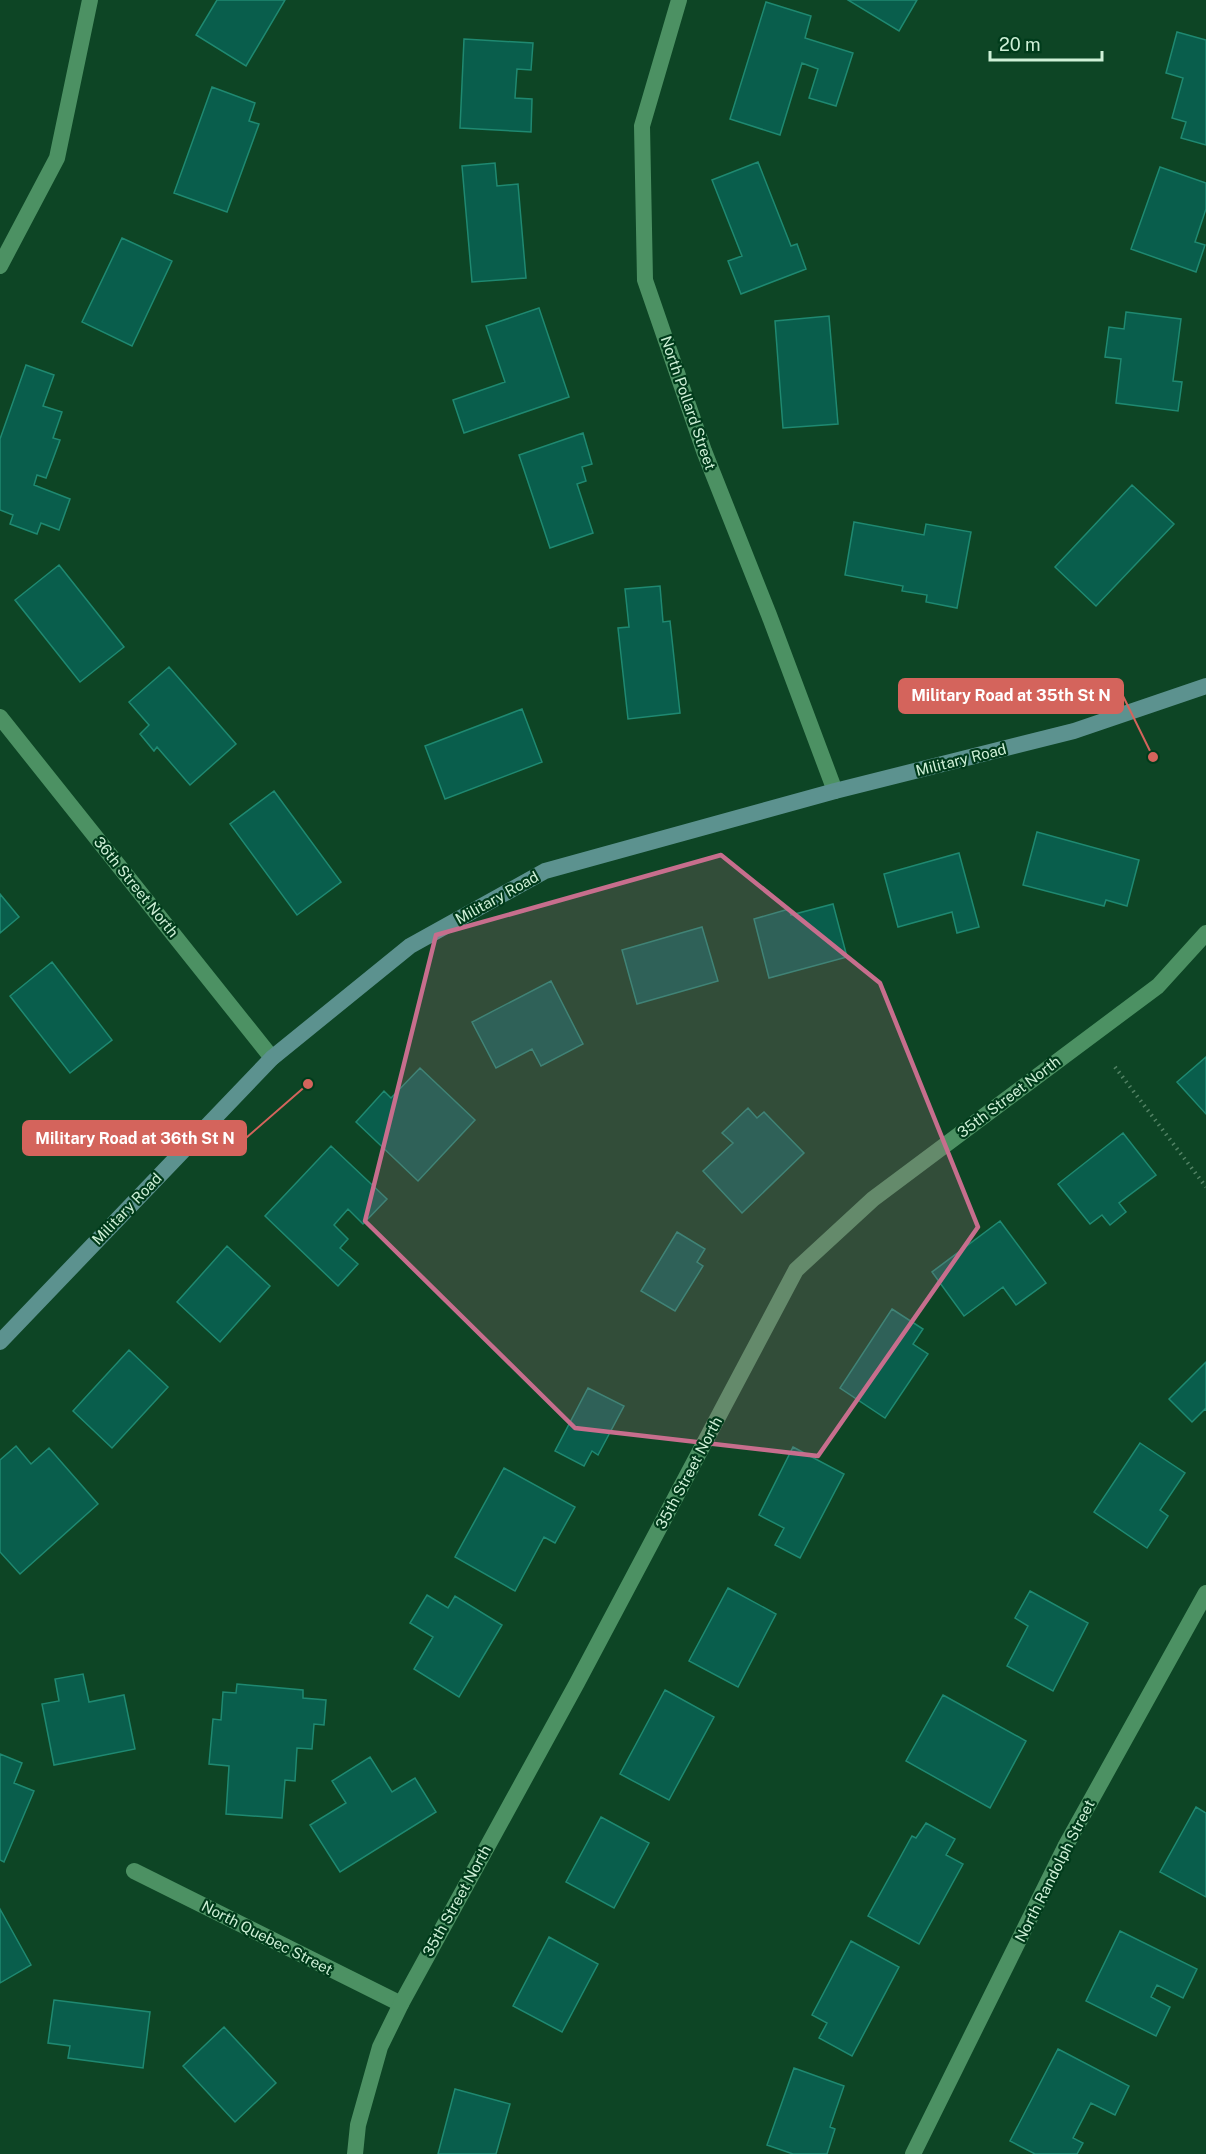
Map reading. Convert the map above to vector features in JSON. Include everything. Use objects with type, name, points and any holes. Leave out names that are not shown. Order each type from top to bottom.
[{"type":"main road","name":"Military Road","points":[[0,1342],[272,1058],[410,946],[545,871],[835,791],[1074,731],[1206,686]]},
{"type":"street","points":[[0,266],[57,158],[90,0]]},
{"type":"street","name":"North Pollard Street","points":[[679,0],[642,126],[645,280],[704,451],[835,791]]},
{"type":"street","name":"36th Street North","points":[[0,717],[272,1058]]},
{"type":"street","name":"35th Street North","points":[[355,2154],[358,2125],[380,2047],[401,2004],[593,1652],[796,1270],[873,1199],[1158,986],[1206,933]]},
{"type":"street","name":"North Randolph Street","points":[[913,2154],[1065,1847],[1206,1593]]},
{"type":"street","name":"North Quebec Street","points":[[134,1871],[401,2004]]},
{"type":"path","points":[[1115,1067],[1206,1187]]},
{"type":"highlighted area","points":[[721,855],[880,983],[978,1227],[818,1456],[575,1428],[365,1221],[436,935]]},
{"type":"building","points":[[217,0],[285,0],[246,66],[196,35]]},
{"type":"building","points":[[848,0],[917,0],[899,31]]},
{"type":"building","points":[[766,2],[811,16],[805,38],[853,53],[836,106],[809,98],[818,69],[802,63],[780,135],[730,119]]},
{"type":"building","points":[[1177,32],[1206,40],[1206,145],[1181,138],[1186,122],[1172,118],[1183,78],[1166,73]]},
{"type":"building","points":[[464,39],[533,43],[531,70],[517,69],[515,98],[532,99],[531,132],[460,128]]},
{"type":"building","points":[[212,87],[255,103],[249,121],[259,124],[227,212],[174,193]]},
{"type":"building","points":[[758,162],[791,246],[797,244],[806,269],[741,294],[728,261],[742,256],[712,180]]},
{"type":"building","points":[[495,163],[497,186],[518,184],[526,278],[472,282],[462,166]]},
{"type":"building","points":[[1160,167],[1206,183],[1206,209],[1195,242],[1205,245],[1196,272],[1131,249]]},
{"type":"building","points":[[122,238],[172,261],[132,346],[82,322]]},
{"type":"building","points":[[539,308],[569,397],[464,433],[453,400],[505,382],[486,326]]},
{"type":"building","points":[[1126,312],[1181,319],[1173,381],[1182,382],[1178,411],[1116,403],[1121,359],[1105,357],[1109,327],[1124,329]]},
{"type":"building","points":[[829,316],[838,424],[783,428],[775,321]]},
{"type":"building","points":[[26,365],[54,375],[43,406],[62,412],[53,438],[60,440],[46,478],[37,475],[34,485],[70,499],[59,530],[41,523],[37,534],[10,524],[13,515],[0,510],[0,439]]},
{"type":"building","points":[[583,433],[592,464],[582,467],[586,481],[577,484],[593,533],[550,548],[519,455]]},
{"type":"building","points":[[1132,485],[1174,524],[1096,606],[1055,567]]},
{"type":"building","points":[[854,522],[924,535],[926,524],[971,532],[957,608],[926,602],[927,595],[902,591],[903,586],[845,575]]},
{"type":"building","points":[[59,565],[124,647],[80,682],[15,600]]},
{"type":"building","points":[[660,586],[663,622],[670,621],[680,713],[628,719],[618,628],[629,627],[625,589]]},
{"type":"building","points":[[169,667],[236,744],[190,785],[157,747],[154,751],[140,734],[149,725],[129,702]]},
{"type":"building","points":[[522,709],[542,762],[445,799],[425,746]]},
{"type":"building","points":[[274,791],[341,882],[297,915],[230,824]]},
{"type":"building","points":[[1037,832],[1139,860],[1127,906],[1106,900],[1104,906],[1023,885]]},
{"type":"building","points":[[959,853],[979,927],[957,933],[952,912],[898,927],[884,874]]},
{"type":"building","points":[[0,894],[19,917],[0,933]]},
{"type":"building","points":[[833,904],[847,957],[769,978],[754,919],[789,909],[791,915]]},
{"type":"building","points":[[702,927],[718,981],[637,1004],[622,950]]},
{"type":"building","points":[[52,962],[112,1040],[70,1073],[10,996]]},
{"type":"building","points":[[551,981],[583,1044],[541,1066],[532,1049],[496,1068],[472,1022]]},
{"type":"building","points":[[1206,1057],[1206,1114],[1177,1082]]},
{"type":"building","points":[[420,1068],[475,1120],[418,1181],[356,1122],[384,1091],[391,1098]]},
{"type":"building","points":[[748,1108],[757,1118],[764,1112],[804,1153],[742,1213],[703,1171],[733,1143],[722,1133]]},
{"type":"building","points":[[1123,1133],[1156,1175],[1119,1203],[1126,1212],[1110,1225],[1102,1215],[1090,1224],[1058,1184]]},
{"type":"building","points":[[331,1146],[387,1199],[363,1224],[348,1209],[334,1225],[348,1239],[340,1248],[358,1264],[338,1286],[265,1216]]},
{"type":"building","points":[[1000,1221],[1046,1283],[1016,1305],[1003,1287],[964,1316],[932,1272]]},
{"type":"building","points":[[677,1232],[705,1249],[697,1262],[703,1266],[675,1311],[641,1291]]},
{"type":"building","points":[[227,1246],[270,1286],[220,1342],[177,1302]]},
{"type":"building","points":[[892,1309],[923,1329],[913,1344],[928,1354],[885,1418],[840,1388]]},
{"type":"building","points":[[129,1350],[168,1387],[112,1448],[73,1411]]},
{"type":"building","points":[[1206,1362],[1206,1410],[1192,1422],[1169,1399]]},
{"type":"building","points":[[588,1388],[624,1406],[598,1455],[592,1451],[584,1466],[555,1451]]},
{"type":"building","points":[[1140,1443],[1185,1473],[1160,1510],[1168,1516],[1147,1548],[1094,1512]]},
{"type":"building","points":[[16,1446],[31,1464],[49,1448],[98,1504],[20,1574],[0,1552],[0,1460]]},
{"type":"building","points":[[793,1447],[844,1474],[800,1558],[775,1545],[784,1528],[759,1515]]},
{"type":"building","points":[[504,1468],[575,1507],[555,1543],[544,1537],[515,1591],[455,1557]]},
{"type":"building","points":[[728,1588],[776,1614],[738,1687],[689,1661]]},
{"type":"building","points":[[1030,1591],[1088,1623],[1053,1691],[1007,1666],[1028,1626],[1015,1618]]},
{"type":"building","points":[[427,1595],[448,1608],[455,1596],[502,1625],[459,1697],[414,1669],[433,1637],[410,1623]]},
{"type":"building","points":[[83,1674],[89,1702],[124,1695],[135,1749],[54,1765],[42,1704],[59,1701],[55,1679]]},
{"type":"building","points":[[237,1684],[303,1690],[303,1698],[326,1700],[324,1725],[314,1724],[312,1749],[297,1748],[295,1781],[285,1780],[282,1818],[226,1814],[229,1766],[209,1764],[213,1719],[221,1720],[223,1692],[236,1693]]},
{"type":"building","points":[[665,1690],[714,1717],[669,1800],[620,1774]]},
{"type":"building","points":[[943,1695],[1026,1741],[990,1808],[906,1761]]},
{"type":"building","points":[[0,1754],[22,1763],[14,1783],[34,1791],[4,1862],[0,1860]]},
{"type":"building","points":[[370,1757],[392,1792],[415,1778],[436,1812],[340,1872],[310,1825],[346,1803],[332,1781]]},
{"type":"building","points":[[1196,1807],[1206,1813],[1206,1897],[1160,1872]]},
{"type":"building","points":[[601,1817],[649,1843],[614,1908],[566,1882]]},
{"type":"building","points":[[926,1823],[955,1839],[946,1855],[963,1864],[919,1944],[868,1916],[912,1836],[916,1838]]},
{"type":"building","points":[[0,1909],[31,1965],[0,1983]]},
{"type":"building","points":[[1120,1931],[1197,1969],[1183,1998],[1157,1985],[1151,1997],[1170,2007],[1156,2036],[1086,2001]]},
{"type":"building","points":[[549,1937],[598,1964],[562,2032],[513,2006]]},
{"type":"building","points":[[851,1941],[899,1967],[852,2056],[819,2038],[827,2023],[812,2015]]},
{"type":"building","points":[[54,2000],[150,2012],[143,2068],[68,2058],[70,2046],[48,2043]]},
{"type":"building","points":[[224,2027],[276,2083],[235,2122],[183,2066]]},
{"type":"building","points":[[1058,2049],[1129,2086],[1115,2115],[1091,2103],[1073,2138],[1083,2143],[1077,2154],[1035,2154],[1010,2141]]},
{"type":"building","points":[[794,2068],[844,2086],[830,2127],[835,2129],[827,2154],[793,2154],[767,2145]]},
{"type":"building","points":[[455,2089],[510,2104],[496,2154],[438,2154]]},
{"type":"place","name":"Military Road at 35th St N","points":[[1153,757]]},
{"type":"place","name":"Military Road at 36th St N","points":[[308,1084]]}]
